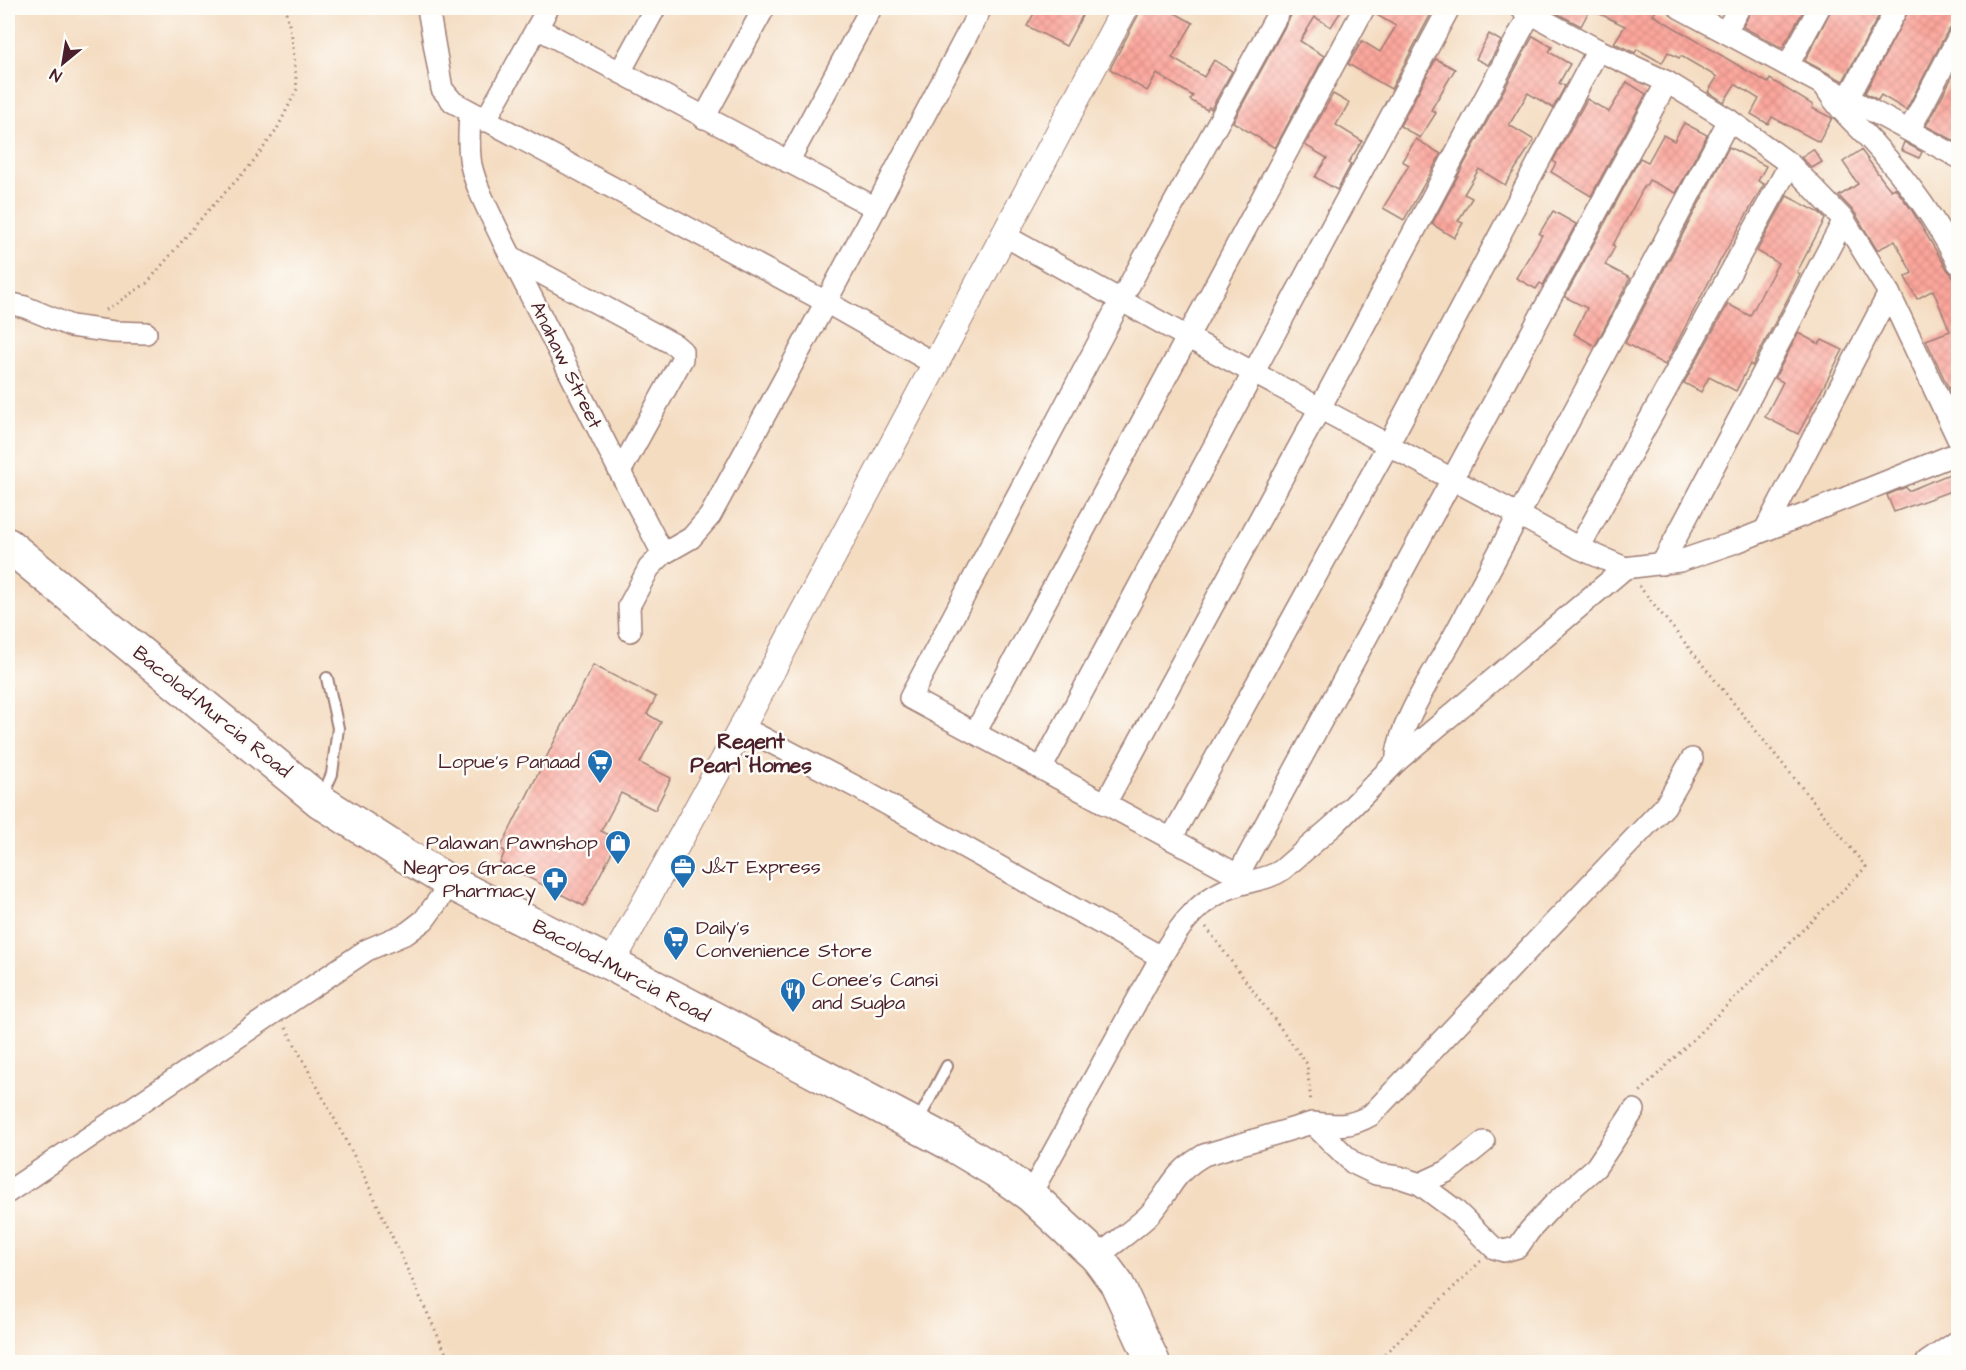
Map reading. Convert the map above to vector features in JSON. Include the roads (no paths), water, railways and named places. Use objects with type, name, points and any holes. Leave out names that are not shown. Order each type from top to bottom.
[{"type":"main road","name":"Bacolod-Murcia Road","points":[[8,545],[320,801],[451,883],[611,964],[915,1126],[996,1171],[1030,1195],[1097,1257],[1117,1284],[1153,1362]]},
{"type":"street","points":[[428,8],[442,90],[453,102],[826,302],[935,364]]},
{"type":"street","points":[[478,117],[548,8]]},
{"type":"street","points":[[620,72],[655,8]]},
{"type":"street","points":[[704,118],[764,8]]},
{"type":"street","points":[[788,162],[871,8]]},
{"type":"street","points":[[630,631],[629,606],[649,568],[663,554],[691,538],[710,516],[981,8]]},
{"type":"street","points":[[611,964],[742,727],[1125,8]]},
{"type":"street","points":[[1242,878],[909,698],[1121,300],[1281,8]]},
{"type":"street","points":[[975,733],[1364,8]]},
{"type":"street","points":[[1041,769],[1449,8]]},
{"type":"street","points":[[1680,8],[1959,157]]},
{"type":"street","points":[[1726,31],[1739,8]]},
{"type":"street","points":[[1788,65],[1819,8]]},
{"type":"street","points":[[1848,98],[1897,8]]},
{"type":"street","points":[[1106,804],[1320,408],[1526,10],[1598,50],[1667,82],[1729,120],[1790,164],[1844,220],[1889,293],[1959,439]]},
{"type":"street","points":[[537,28],[876,208]]},
{"type":"street","points":[[1910,129],[1959,38]]},
{"type":"street","points":[[1171,839],[1388,445],[1598,50]]},
{"type":"street","points":[[1242,878],[1451,479],[1667,82]]},
{"type":"street","points":[[1825,85],[1834,100],[1906,180],[1933,217],[1959,263]]},
{"type":"street","name":"Anahaw Street","points":[[478,117],[469,139],[472,166],[503,241],[663,554]]},
{"type":"street","points":[[1397,761],[1396,751],[1411,714],[1729,120]]},
{"type":"street","points":[[1579,548],[1790,164]]},
{"type":"street","points":[[1662,564],[1844,220]]},
{"type":"street","points":[[1005,236],[1186,337],[1579,548],[1625,568],[1680,561],[1959,453]]},
{"type":"street","points":[[513,258],[675,345],[682,351],[682,359],[620,472]]},
{"type":"street","points":[[1765,530],[1889,293]]},
{"type":"street","points":[[8,303],[25,307],[60,323],[114,332],[146,333]]},
{"type":"street","points":[[1030,1195],[1177,929],[1193,910],[1242,878],[1273,875],[1282,870],[1334,825],[1397,761],[1625,568]]},
{"type":"street","points":[[742,727],[860,789],[1161,957]]},
{"type":"street","points":[[1097,1257],[1148,1216],[1160,1203],[1174,1180],[1204,1155],[1312,1123],[1343,1126],[1357,1123],[1371,1115],[1665,806],[1692,759]]},
{"type":"street","points":[[8,1192],[367,950],[407,933],[424,920],[451,883]]},
{"type":"street","points":[[1312,1123],[1353,1163],[1376,1174],[1399,1177],[1420,1184],[1455,1210],[1494,1248],[1504,1251],[1518,1247],[1554,1204],[1596,1167],[1633,1105]]},
{"type":"street","points":[[1420,1184],[1448,1172],[1484,1142]]},
{"type":"street","points":[[1928,1362],[1959,1341]]},
{"type":"lane","points":[[320,801],[332,774],[338,728],[327,678]]},
{"type":"lane","points":[[915,1126],[947,1066]]},
{"type":"place","name":"Lopue's Panaad","points":[[600,785]]},
{"type":"place","name":"Palawan Pawnshop","points":[[618,866]]},
{"type":"place","name":"J&T Express","points":[[683,890]]},
{"type":"place","name":"Negros Grace Pharmacy","points":[[555,903]]},
{"type":"place","name":"Daily's Convenience Store","points":[[676,962]]},
{"type":"place","name":"Conee's Cansi and Sugba","points":[[793,1014]]},
{"type":"district","name":"Regent Pearl Homes","points":[[751,753]]}]
